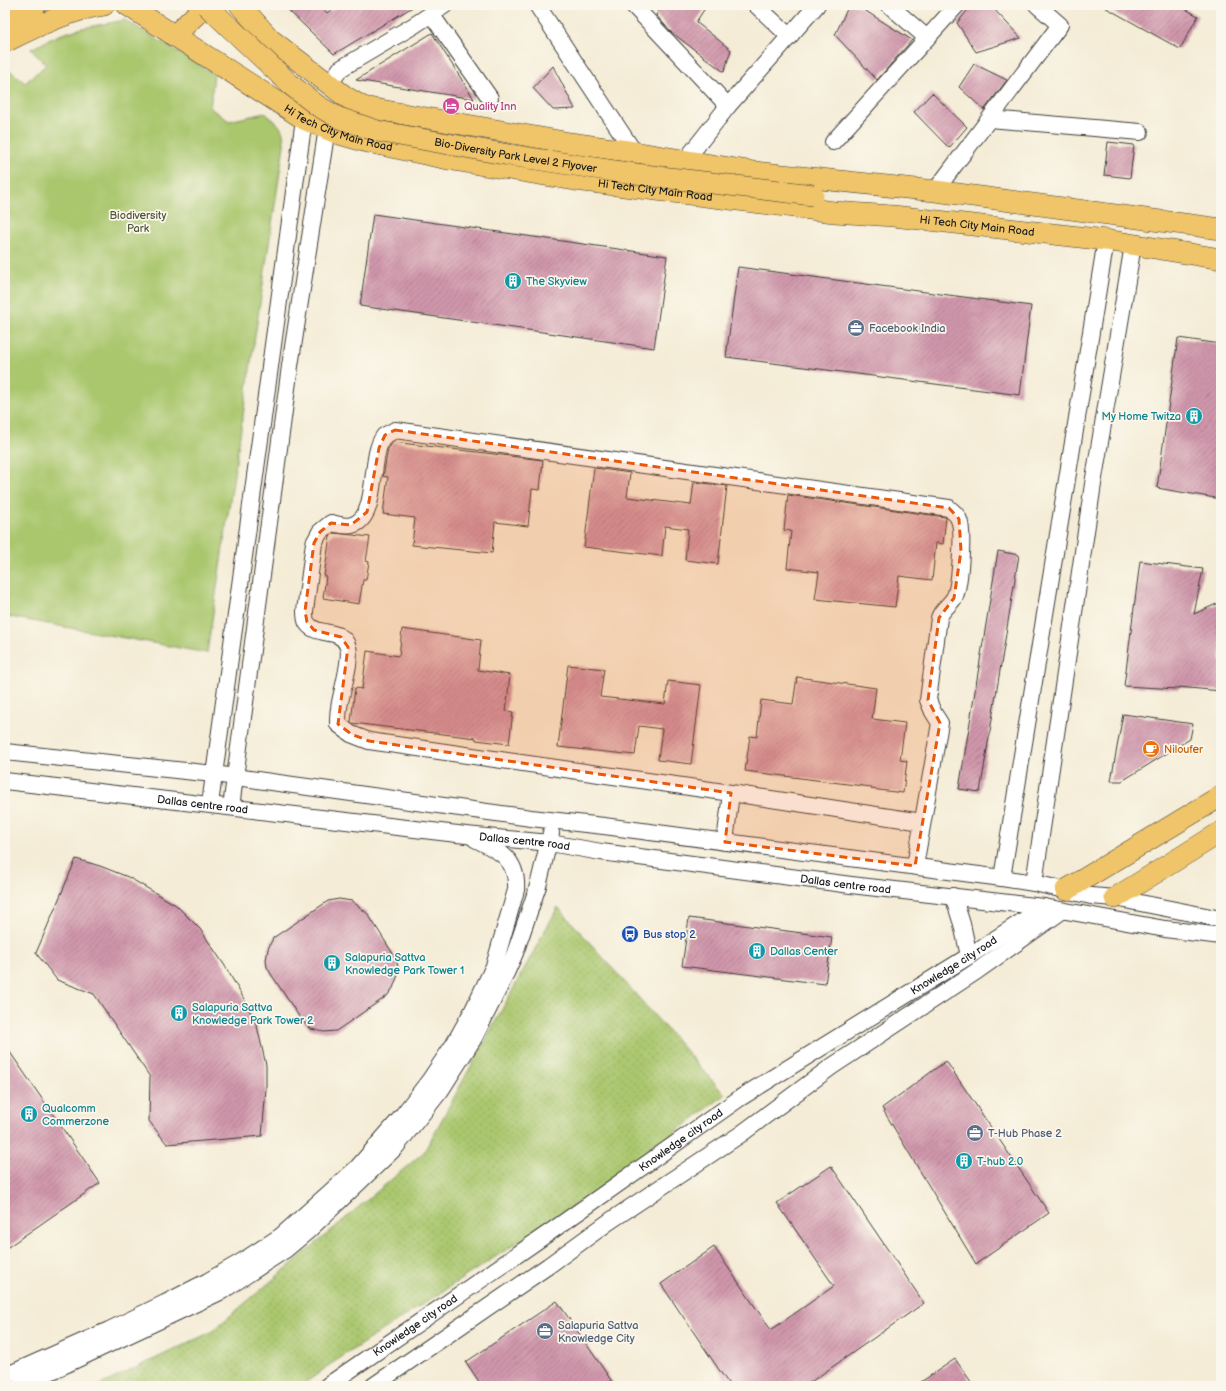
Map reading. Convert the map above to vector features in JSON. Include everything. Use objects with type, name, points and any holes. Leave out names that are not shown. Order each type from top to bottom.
[{"type":"main road","points":[[5,19],[36,5]]},
{"type":"main road","points":[[5,42],[85,7],[104,5]]},
{"type":"main road","name":"Hi Tech City Main Road","points":[[126,5],[304,119],[339,134],[363,141],[453,160],[575,180],[834,212],[893,216],[1106,240],[1221,259]]},
{"type":"main road","points":[[174,36],[206,5]]},
{"type":"main road","name":"Bio-Diversity Park Level 2 Flyover","points":[[206,5],[291,85],[318,106],[339,118],[377,131],[510,155],[627,172],[813,195],[867,184]]},
{"type":"main road","points":[[243,7],[270,39],[363,107],[570,143],[754,172],[935,191],[1221,229]]},
{"type":"main road","points":[[1066,890],[1221,796]]},
{"type":"main road","points":[[1115,898],[1221,832]]},
{"type":"street","points":[[330,84],[340,69],[444,5]]},
{"type":"street","points":[[537,5],[634,152]]},
{"type":"street","points":[[633,5],[728,106]]},
{"type":"street","points":[[756,5],[790,36]]},
{"type":"street","points":[[685,161],[728,106],[817,5]]},
{"type":"street","points":[[889,5],[927,38]]},
{"type":"street","points":[[832,142],[957,5]]},
{"type":"street","points":[[935,191],[1060,25],[1037,5]]},
{"type":"street","points":[[431,14],[490,98]]},
{"type":"street","points":[[210,804],[304,119]]},
{"type":"street","points":[[990,119],[1140,132]]},
{"type":"street","points":[[231,807],[290,366],[327,128]]},
{"type":"street","points":[[1002,878],[1067,487],[1106,240]]},
{"type":"street","points":[[1034,883],[1093,484],[1133,245]]},
{"type":"street","points":[[915,866],[940,723],[928,700],[939,618],[941,611],[954,598],[961,551],[962,533],[959,519],[949,508],[395,430],[385,435],[379,448],[367,512],[358,522],[351,525],[331,523],[320,532],[314,543],[305,611],[307,622],[314,630],[328,632],[341,637],[348,647],[348,658],[339,708],[338,724],[351,734],[369,741],[922,822]]},
{"type":"street","points":[[5,752],[214,774],[554,821],[915,866],[1034,883],[1091,896],[1115,898],[1221,919]]},
{"type":"street","name":"Dallas centre road","points":[[5,781],[466,835],[550,843],[601,852],[851,885],[1044,906],[1062,911],[1165,929],[1221,936]]},
{"type":"street","points":[[725,842],[732,793]]},
{"type":"street","points":[[20,1386],[222,1291],[285,1250],[309,1230],[395,1148],[441,1090],[474,1038],[504,980],[538,886],[550,843],[554,821]]},
{"type":"street","points":[[5,1376],[165,1303],[214,1278],[281,1236],[357,1168],[399,1120],[430,1081],[454,1044],[473,1010],[494,966],[516,890],[517,880],[514,869],[509,860],[487,845],[466,835]]},
{"type":"street","points":[[953,896],[962,924],[969,956]]},
{"type":"street","name":"Knowledge city road","points":[[327,1386],[550,1232],[740,1098],[969,956],[1044,906]]},
{"type":"street","name":"Knowledge city road","points":[[373,1386],[548,1266],[610,1221],[741,1134],[831,1067],[977,971],[1062,911]]},
{"type":"highlighted area","points":[[395,430],[949,508],[959,519],[961,551],[954,598],[939,618],[928,700],[940,723],[915,866],[725,842],[731,793],[369,741],[351,734],[338,724],[348,647],[341,637],[314,630],[307,622],[305,611],[314,543],[320,532],[331,523],[351,525],[367,512],[379,448],[385,435]]},
{"type":"green space","name":"Biodiversity Park","points":[[125,20],[214,74],[210,108],[229,121],[265,113],[279,126],[284,139],[207,653],[5,616],[5,70],[7,68],[25,83],[46,65],[31,49],[59,35],[82,28]]},
{"type":"green space","points":[[558,907],[725,1095],[598,1190],[331,1364],[301,1386],[98,1386],[211,1332],[424,1152]]},
{"type":"building","points":[[283,5],[321,5],[326,13],[342,5],[416,5],[334,54]]},
{"type":"building","points":[[662,5],[707,5],[696,22],[731,50],[724,72],[671,32],[656,15]]},
{"type":"building","points":[[849,5],[856,5],[912,40],[877,80],[835,35]]},
{"type":"building","points":[[972,5],[990,5],[1021,38],[976,52],[957,23]]},
{"type":"building","points":[[1101,5],[1178,5],[1198,16],[1180,49]]},
{"type":"building","points":[[432,33],[474,99],[356,80]]},
{"type":"building","points":[[974,64],[1007,80],[984,110],[959,87]]},
{"type":"building","points":[[553,66],[575,109],[553,110],[533,88]]},
{"type":"building","points":[[932,93],[967,127],[949,148],[914,112]]},
{"type":"building","points":[[1108,142],[1134,145],[1130,178],[1104,175]]},
{"type":"building","name":"The Skyview","points":[[373,214],[667,256],[654,348],[360,306]]},
{"type":"building","points":[[738,267],[1031,306],[1020,395],[726,357]]},
{"type":"building","name":"My Home Twitza","points":[[1178,338],[1221,344],[1221,499],[1157,488]]},
{"type":"building","points":[[393,442],[543,460],[540,490],[532,489],[528,526],[495,522],[492,553],[412,545],[415,518],[383,514],[388,477],[383,476],[388,449]]},
{"type":"building","points":[[594,468],[630,473],[627,497],[691,505],[694,482],[727,486],[718,564],[685,560],[688,529],[665,526],[662,556],[584,547]]},
{"type":"building","points":[[788,495],[945,517],[943,544],[936,543],[932,580],[899,576],[895,607],[815,599],[819,572],[787,568],[791,531],[784,530]]},
{"type":"building","points":[[334,533],[370,537],[366,561],[369,562],[366,580],[363,580],[359,604],[323,598],[326,576],[324,576],[330,536]]},
{"type":"building","points":[[998,551],[1019,555],[980,792],[959,789]]},
{"type":"building","points":[[1140,561],[1203,569],[1194,614],[1221,602],[1221,691],[1178,687],[1178,689],[1124,686]]},
{"type":"building","points":[[402,629],[481,640],[478,670],[510,675],[506,711],[513,712],[509,744],[476,740],[476,738],[351,722],[355,688],[362,689],[367,651],[399,656]]},
{"type":"building","points":[[568,665],[604,669],[600,697],[665,704],[668,681],[701,685],[691,764],[658,760],[662,729],[639,726],[635,755],[558,747]]},
{"type":"building","points":[[797,677],[876,688],[872,719],[905,723],[900,760],[907,761],[903,793],[871,789],[871,787],[745,771],[750,736],[757,737],[761,700],[793,704]]},
{"type":"building","points":[[1123,714],[1193,724],[1190,739],[1122,781],[1111,781]]},
{"type":"building","name":"Salapuria Sattva Knowledge Park Tower 2","points":[[76,859],[100,866],[128,877],[176,905],[200,929],[225,966],[244,999],[257,1026],[266,1065],[266,1088],[262,1136],[167,1144],[149,1121],[150,1077],[94,994],[57,980],[36,953]]},
{"type":"building","name":"Salapuria Sattva Knowledge Park Tower 1","points":[[339,899],[352,901],[368,914],[395,957],[398,966],[398,975],[393,988],[387,996],[336,1031],[324,1032],[311,1029],[302,1021],[271,974],[267,967],[266,960],[268,949],[273,938],[328,901]]},
{"type":"building","name":"Dallas Center","points":[[689,918],[832,937],[825,984],[682,966]]},
{"type":"building","name":"Qualcomm Commerzone","points":[[5,1045],[100,1183],[5,1249]]},
{"type":"building","name":"T-hub 2.0","points":[[946,1061],[1049,1213],[976,1264],[882,1108]]},
{"type":"building","points":[[831,1166],[924,1303],[805,1386],[730,1386],[661,1284],[714,1247],[771,1330],[834,1286],[777,1203]]},
{"type":"building","name":"Salapuria Sattva Knowledge City","points":[[557,1301],[615,1386],[482,1386],[466,1362]]},
{"type":"building","points":[[955,1359],[974,1386],[915,1386]]},
{"type":"place","name":"Quality Inn","points":[[451,106]]},
{"type":"place","name":"The Skyview","points":[[513,281]]},
{"type":"place","name":"Facebook India","points":[[856,328]]},
{"type":"place","name":"My Home Twitza","points":[[1194,416]]},
{"type":"place","name":"Niloufer","points":[[1151,749]]},
{"type":"place","name":"Bus stop 2","points":[[630,934]]},
{"type":"place","name":"Dallas Center","points":[[757,951]]},
{"type":"place","name":"Salapuria Sattva Knowledge Park Tower 1","points":[[332,963]]},
{"type":"place","name":"Salapuria Sattva Knowledge Park Tower 2","points":[[179,1013]]},
{"type":"place","name":"Qualcomm Commerzone","points":[[29,1114]]},
{"type":"place","name":"T-Hub Phase 2","points":[[975,1133]]},
{"type":"place","name":"T-hub 2.0","points":[[964,1161]]},
{"type":"place","name":"Salapuria Sattva Knowledge City","points":[[545,1331]]}]
